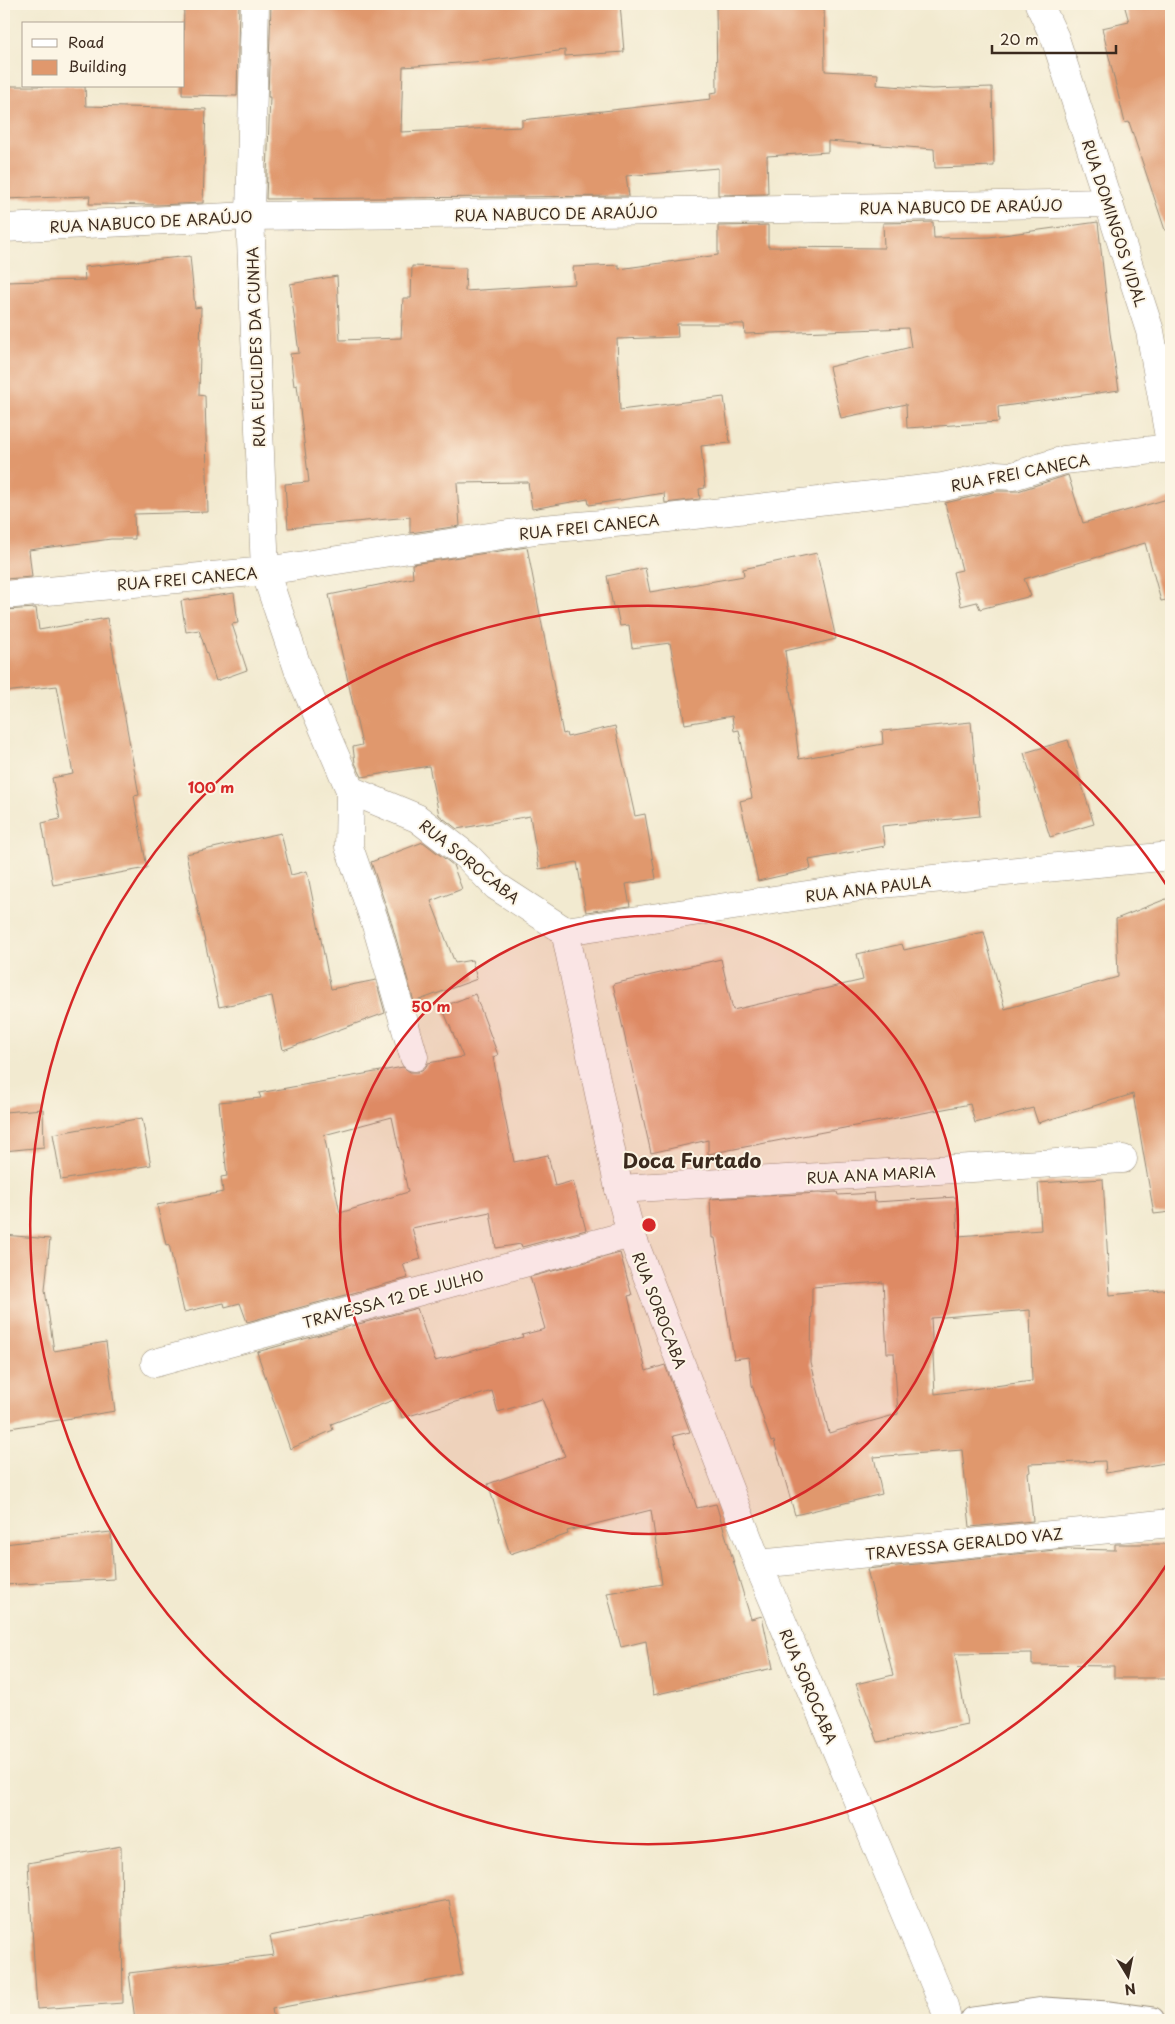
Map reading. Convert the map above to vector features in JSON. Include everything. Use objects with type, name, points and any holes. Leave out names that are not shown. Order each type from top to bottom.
[{"type":"street","name":"RUA EUCLIDES DA CUNHA","points":[[255,4],[250,216],[265,571]]},
{"type":"street","name":"RUA DOMINGOS VIDAL","points":[[1039,4],[1055,38],[1150,331],[1171,448]]},
{"type":"street","name":"RUA NABUCO DE ARAÚJO","points":[[4,228],[250,216],[680,211],[1108,203]]},
{"type":"street","name":"RUA FREI CANECA","points":[[4,595],[265,571],[542,530],[650,520],[943,487],[996,475],[1013,476],[1064,460],[1171,448]]},
{"type":"street","points":[[265,571],[299,672],[350,790],[350,847],[376,925],[414,1057]]},
{"type":"street","name":"RUA SOROCABA","points":[[350,790],[417,818],[468,857],[496,886],[565,931],[619,1189],[631,1234],[758,1564],[944,2006],[947,2020]]},
{"type":"street","name":"RUA ANA PAULA","points":[[565,931],[881,884],[1171,856]]},
{"type":"street","name":"RUA ANA MARIA","points":[[619,1189],[1123,1159]]},
{"type":"street","name":"TRAVESSA 12 DE JULHO","points":[[155,1362],[631,1234]]},
{"type":"street","name":"TRAVESSA GERALDO VAZ","points":[[758,1564],[1171,1523]]},
{"type":"lane","points":[[973,2020],[1044,2010],[1108,2014],[1152,2020]]},
{"type":"building","points":[[184,4],[239,4],[237,96],[182,95],[182,88],[185,88]]},
{"type":"building","points":[[271,4],[620,4],[624,52],[565,56],[565,50],[486,61],[403,67],[401,132],[522,127],[522,120],[711,99],[710,93],[717,92],[716,4],[824,4],[825,71],[878,74],[877,85],[932,89],[992,87],[994,166],[935,168],[934,149],[828,141],[828,152],[767,156],[768,194],[718,195],[718,168],[626,176],[629,196],[266,199]]},
{"type":"building","points":[[1124,4],[1171,4],[1171,229],[1165,230],[1129,122],[1125,123],[1102,28],[1129,22]]},
{"type":"building","points":[[4,86],[22,86],[22,88],[85,88],[86,106],[206,109],[203,203],[158,205],[89,204],[90,196],[4,199]]},
{"type":"building","points":[[933,222],[934,238],[989,237],[1098,222],[1110,333],[1119,390],[998,407],[999,422],[907,428],[906,404],[841,418],[829,367],[911,347],[908,328],[745,334],[744,324],[677,324],[678,337],[617,339],[620,410],[724,397],[730,443],[701,446],[705,488],[699,489],[700,499],[665,503],[664,493],[589,505],[588,499],[532,509],[528,482],[457,483],[460,526],[410,533],[410,517],[288,528],[285,484],[309,482],[297,385],[294,386],[290,354],[299,353],[290,284],[337,276],[340,340],[401,338],[403,298],[411,298],[412,266],[466,268],[465,291],[575,284],[573,267],[619,265],[619,269],[718,255],[718,226],[768,225],[768,247],[884,248],[883,223]]},
{"type":"building","points":[[190,256],[195,308],[201,307],[199,395],[205,396],[208,512],[134,514],[135,539],[111,539],[29,550],[32,577],[4,579],[4,282],[85,280],[84,267]]},
{"type":"building","points":[[1068,475],[1083,523],[1171,498],[1171,599],[1161,601],[1145,543],[1024,579],[1031,596],[980,609],[977,602],[961,606],[953,572],[962,570],[945,503],[997,491],[1018,491]]},
{"type":"building","points":[[527,547],[563,734],[566,733],[567,737],[615,726],[635,816],[645,814],[656,879],[626,884],[630,906],[586,912],[577,862],[539,869],[530,816],[457,829],[439,815],[429,766],[362,777],[355,763],[353,747],[362,745],[329,595],[413,578],[412,564]]},
{"type":"building","points":[[817,553],[836,639],[785,651],[799,759],[883,744],[882,731],[971,722],[980,816],[882,826],[885,846],[809,860],[811,869],[758,881],[740,801],[752,798],[739,730],[734,731],[732,716],[685,724],[670,643],[632,648],[629,625],[620,626],[616,607],[613,607],[607,576],[645,568],[650,592],[744,576],[743,569]]},
{"type":"building","points":[[234,593],[238,623],[232,624],[247,670],[216,681],[199,630],[186,632],[181,601]]},
{"type":"building","points":[[36,608],[39,630],[107,618],[139,795],[134,796],[147,868],[53,885],[42,823],[60,819],[52,778],[73,774],[57,686],[4,692],[4,610]]},
{"type":"building","points":[[1068,740],[1094,824],[1050,837],[1024,753]]},
{"type":"building","points":[[281,833],[291,875],[307,871],[331,989],[376,980],[385,1013],[283,1050],[272,996],[219,1007],[186,854]]},
{"type":"building","points":[[423,842],[453,865],[462,889],[431,901],[455,963],[472,960],[477,979],[414,1002],[391,921],[371,862]]},
{"type":"building","points":[[1171,897],[1171,1212],[1154,1214],[1133,1094],[1038,1123],[1033,1108],[975,1123],[970,1104],[708,1154],[708,1140],[651,1153],[613,984],[721,959],[733,1010],[863,980],[857,954],[902,944],[904,950],[984,932],[1005,1009],[1118,977],[1116,919]]},
{"type":"building","points":[[475,994],[498,1055],[493,1057],[514,1162],[548,1155],[555,1186],[573,1181],[586,1230],[522,1247],[521,1244],[496,1248],[490,1212],[412,1228],[421,1259],[403,1264],[408,1278],[247,1322],[240,1303],[225,1307],[224,1303],[184,1312],[169,1244],[166,1245],[157,1205],[223,1192],[221,1177],[227,1176],[219,1102],[261,1098],[259,1093],[403,1067],[410,1072],[418,1072],[425,1068],[428,1063],[463,1057],[442,1007]],"holes":[[[392,1117],[408,1192],[340,1213],[324,1135]]]},
{"type":"building","points":[[43,1109],[44,1147],[4,1151],[4,1112]]},
{"type":"building","points":[[142,1118],[151,1165],[61,1180],[53,1134]]},
{"type":"building","points":[[1103,1179],[1110,1295],[1171,1289],[1171,1462],[1106,1473],[1105,1461],[1029,1464],[1030,1472],[1028,1473],[1033,1521],[970,1527],[962,1450],[874,1457],[882,1494],[795,1515],[774,1441],[771,1442],[752,1385],[749,1357],[734,1359],[715,1238],[712,1238],[710,1199],[837,1192],[838,1195],[874,1193],[875,1202],[956,1197],[958,1236],[1041,1230],[1038,1183]],"holes":[[[883,1282],[887,1353],[894,1353],[898,1414],[829,1433],[811,1363],[812,1287]],[[1030,1310],[1032,1381],[935,1394],[931,1318]]]},
{"type":"building","points":[[4,1235],[50,1239],[45,1290],[54,1351],[106,1342],[115,1411],[4,1429]]},
{"type":"building","points":[[620,1253],[632,1295],[628,1296],[646,1371],[665,1365],[690,1432],[673,1436],[697,1508],[716,1504],[751,1619],[762,1616],[773,1668],[653,1695],[646,1641],[621,1647],[607,1593],[662,1584],[651,1510],[567,1531],[568,1534],[510,1554],[488,1484],[565,1456],[542,1399],[498,1412],[492,1391],[402,1418],[396,1399],[331,1424],[333,1430],[290,1449],[257,1352],[417,1308],[435,1361],[523,1337],[522,1335],[545,1329],[530,1277]]},
{"type":"building","points":[[111,1532],[114,1579],[4,1585],[4,1544]]},
{"type":"building","points":[[1115,1544],[1171,1544],[1171,1678],[1114,1678],[1114,1666],[1032,1665],[1032,1653],[955,1654],[967,1724],[878,1742],[856,1684],[893,1675],[867,1569],[1065,1549],[1115,1550]]},
{"type":"building","points":[[121,1846],[123,2003],[37,2009],[28,1863]]},
{"type":"building","points":[[449,1900],[462,1975],[272,2009],[274,2020],[135,2020],[129,1973],[274,1955],[270,1936]]},
{"type":"district","name":"Doca Furtado","points":[[692,1160]]}]
